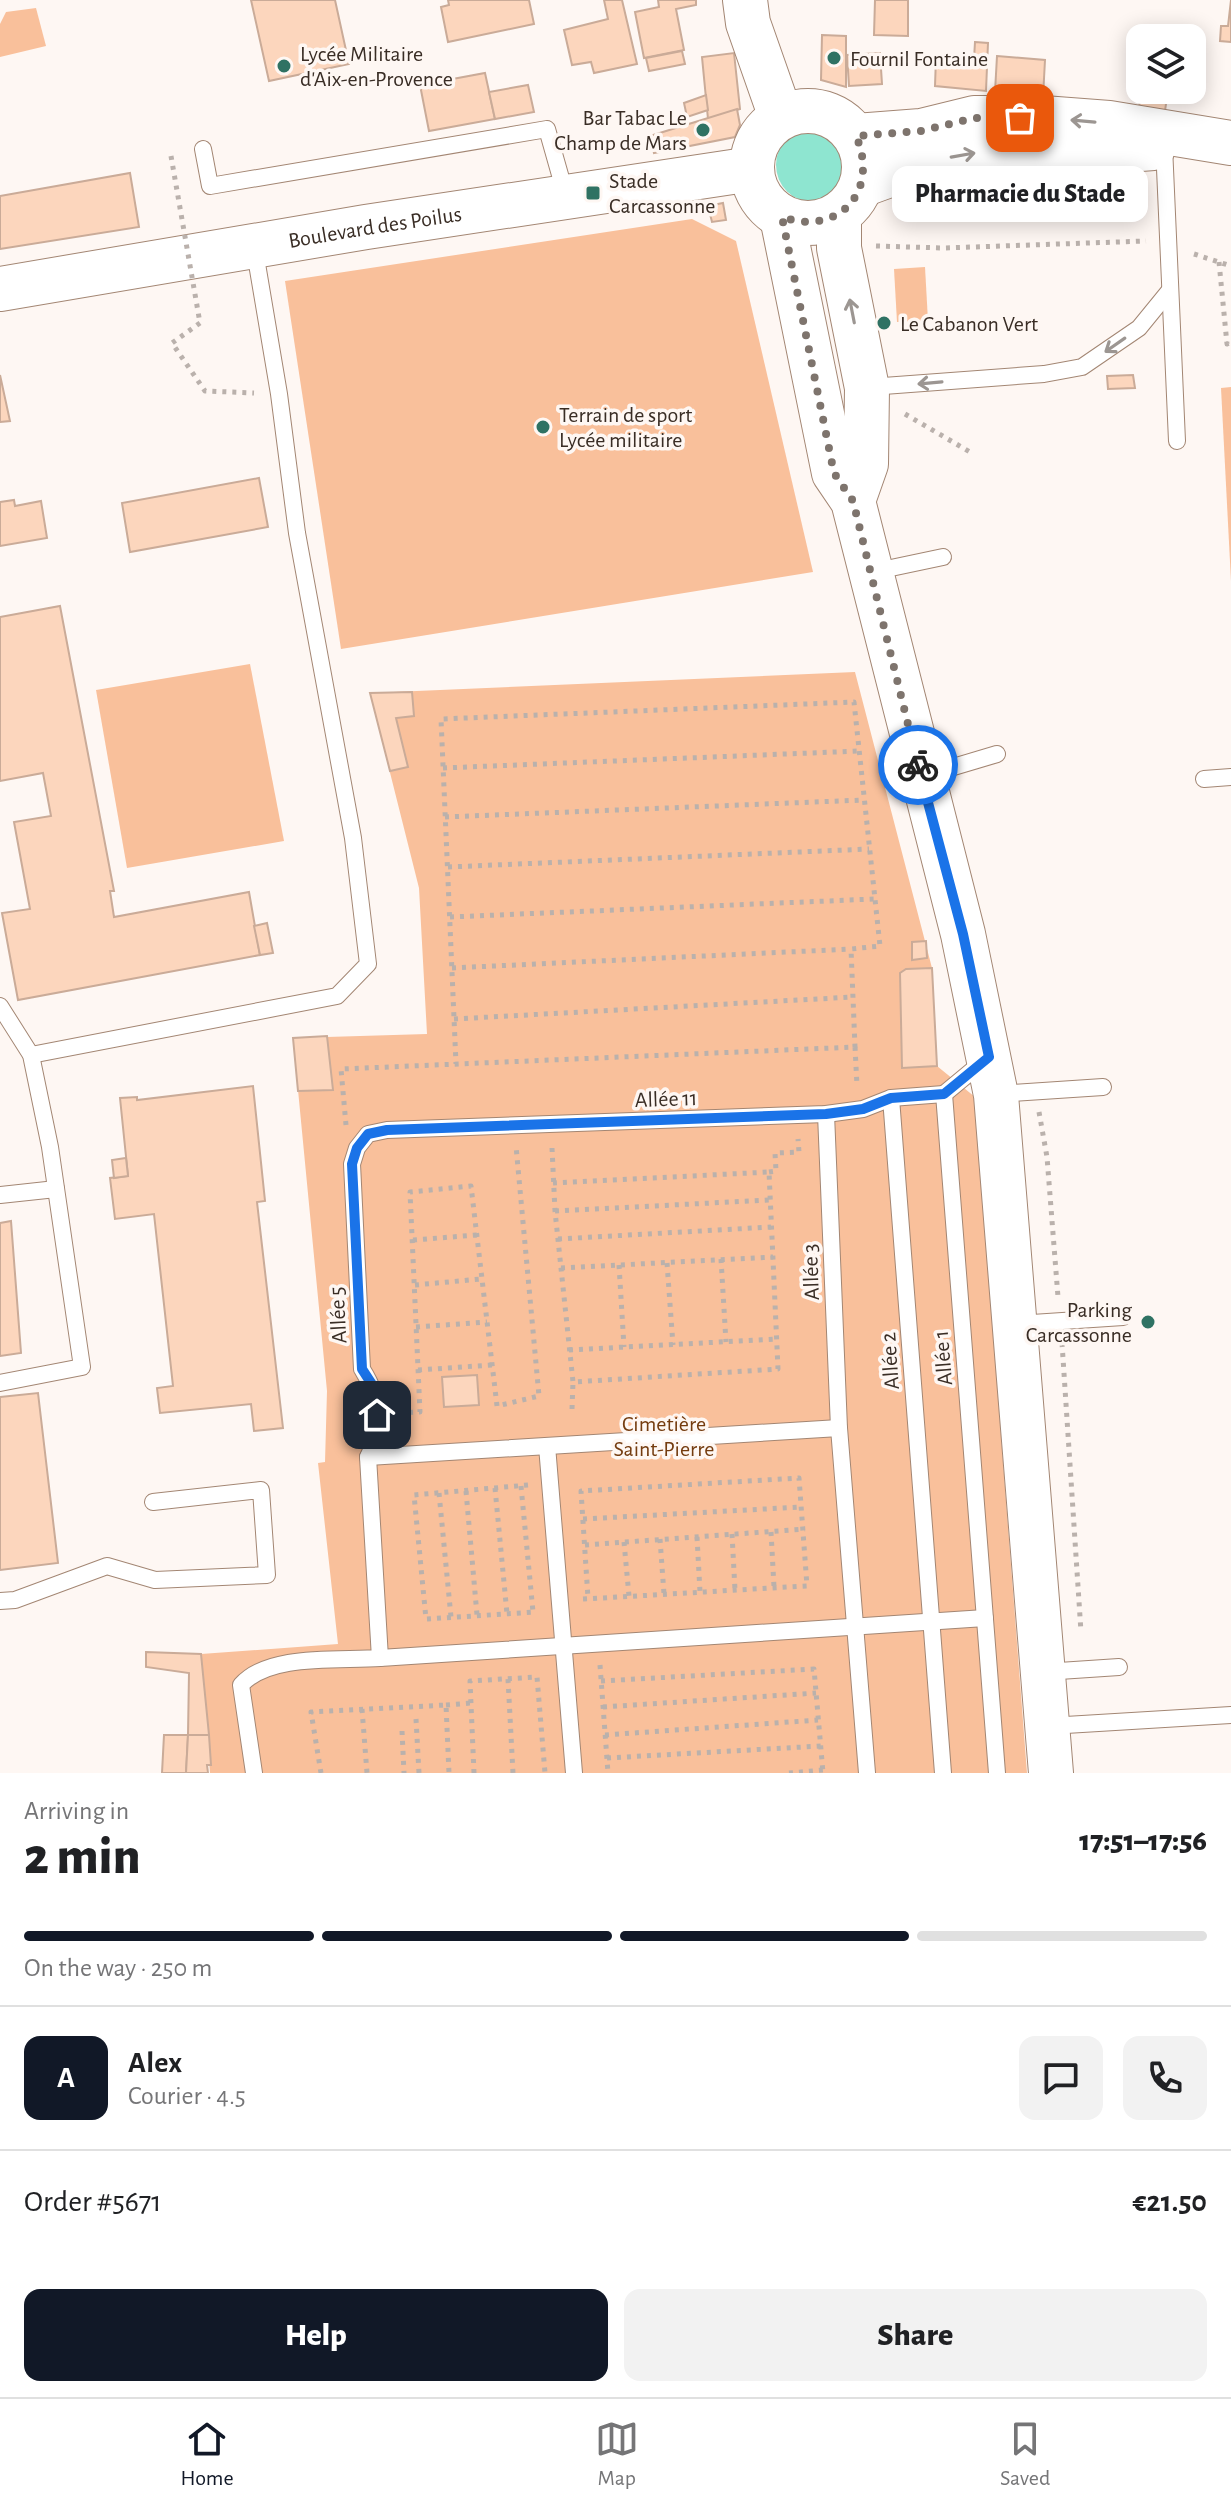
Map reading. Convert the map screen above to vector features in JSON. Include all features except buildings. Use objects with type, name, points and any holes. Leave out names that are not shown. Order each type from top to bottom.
[{"type":"main road","points":[[745,0],[748,23],[781,117]]},
{"type":"main road","points":[[853,501],[884,400],[847,215],[865,169],[856,136],[845,124],[814,110],[781,117],[759,138],[752,169],[761,197],[782,217],[811,223],[847,215],[932,161],[988,152],[1099,153],[1164,140]]},
{"type":"main road","points":[[856,136],[921,131],[974,118],[1056,119],[1164,140],[1223,142]]},
{"type":"main road","name":"Boulevard des Poilus","points":[[0,289],[254,246],[752,169]]},
{"type":"main road","points":[[782,217],[834,473],[853,501],[963,934],[993,1076],[1051,1773]]},
{"type":"lane","points":[[203,149],[210,186],[547,129],[566,197]]},
{"type":"lane","points":[[1164,140],[1177,441]]},
{"type":"lane","points":[[31,1055],[337,996],[368,964],[353,838],[297,533],[279,394],[254,246]]},
{"type":"lane","points":[[884,400],[1082,367],[1139,328],[1170,290]]},
{"type":"lane","points":[[871,573],[943,557]]},
{"type":"lane","points":[[921,776],[997,754]]},
{"type":"lane","points":[[1204,779],[1231,777]]},
{"type":"lane","points":[[0,1006],[31,1055],[56,1189],[82,1367],[0,1383]]},
{"type":"lane","points":[[944,1094],[993,1076],[1103,1087]]},
{"type":"lane","name":"Allée 11","points":[[359,1145],[368,1134],[387,1130],[826,1114],[857,1109],[891,1098],[944,1094]]},
{"type":"lane","name":"Allée 1","points":[[944,1094],[997,1773]]},
{"type":"lane","name":"Allée 2","points":[[891,1098],[943,1773]]},
{"type":"lane","name":"Allée 3","points":[[826,1114],[839,1428],[867,1773]]},
{"type":"lane","name":"Allée 5","points":[[359,1145],[352,1164],[362,1369],[375,1389],[377,1415],[378,1436],[368,1457],[380,1658]]},
{"type":"lane","points":[[0,1195],[56,1189]]},
{"type":"lane","points":[[1015,1324],[1123,1317]]},
{"type":"lane","points":[[368,1457],[839,1428]]},
{"type":"lane","points":[[547,1446],[574,1773]]},
{"type":"lane","points":[[0,1601],[15,1600],[107,1566],[155,1580],[267,1575],[261,1490],[153,1502]]},
{"type":"lane","points":[[254,1773],[241,1685],[251,1673],[272,1664],[985,1618]]},
{"type":"lane","points":[[1043,1673],[1119,1667]]},
{"type":"lane","points":[[1047,1726],[1231,1715]]},
{"type":"path","points":[[171,156],[200,323],[172,343],[205,391],[279,394]]},
{"type":"path","points":[[847,215],[1158,241],[1231,266]]},
{"type":"path","points":[[1219,262],[1227,344],[1231,342]]},
{"type":"path","points":[[884,400],[970,452]]},
{"type":"path","points":[[452,968],[880,946],[854,702],[441,719],[456,1064]]},
{"type":"path","points":[[443,768],[859,751]]},
{"type":"path","points":[[445,817],[864,800]]},
{"type":"path","points":[[448,867],[869,849]]},
{"type":"path","points":[[450,917],[874,899]]},
{"type":"path","points":[[851,949],[857,1109]]},
{"type":"path","points":[[454,1019],[853,997]]},
{"type":"path","points":[[359,1145],[346,1129],[341,1069],[855,1047]]},
{"type":"path","points":[[553,1183],[776,1171],[775,1153],[799,1152],[796,1115]]},
{"type":"path","points":[[551,1124],[555,1211],[573,1382],[572,1409]]},
{"type":"path","points":[[377,1415],[420,1412],[410,1192],[471,1186],[497,1406],[539,1396],[513,1125]]},
{"type":"path","points":[[573,1382],[778,1369],[769,1172]]},
{"type":"path","points":[[555,1211],[770,1200]]},
{"type":"path","points":[[558,1239],[771,1227]]},
{"type":"path","points":[[413,1240],[477,1235]]},
{"type":"path","points":[[561,1268],[773,1257]]},
{"type":"path","points":[[721,1259],[726,1342]]},
{"type":"path","points":[[667,1263],[673,1345]]},
{"type":"path","points":[[619,1265],[624,1347]]},
{"type":"path","points":[[415,1285],[482,1278]]},
{"type":"path","points":[[416,1327],[487,1322]]},
{"type":"path","points":[[569,1350],[777,1339]]},
{"type":"path","points":[[418,1370],[492,1365]]},
{"type":"path","points":[[549,1483],[414,1495],[426,1619],[533,1612],[588,1598],[807,1586],[799,1478],[581,1491],[588,1598]]},
{"type":"path","points":[[521,1486],[533,1612]]},
{"type":"path","points":[[495,1488],[507,1614]]},
{"type":"path","points":[[466,1491],[477,1615]]},
{"type":"path","points":[[439,1493],[451,1617]]},
{"type":"path","points":[[583,1519],[801,1507]]},
{"type":"path","points":[[585,1545],[805,1529]]},
{"type":"path","points":[[771,1532],[774,1587]]},
{"type":"path","points":[[732,1534],[735,1590]]},
{"type":"path","points":[[697,1537],[700,1592]]},
{"type":"path","points":[[660,1539],[664,1594]]},
{"type":"path","points":[[624,1542],[629,1596]]},
{"type":"path","points":[[598,1644],[608,1773]]},
{"type":"path","points":[[601,1681],[814,1669],[823,1772],[789,1773]]},
{"type":"path","points":[[474,1773],[470,1681],[537,1677],[545,1773]]},
{"type":"path","points":[[508,1679],[513,1773]]},
{"type":"path","points":[[603,1707],[816,1693]]},
{"type":"path","points":[[321,1773],[311,1712],[471,1703]]},
{"type":"path","points":[[446,1705],[449,1773]]},
{"type":"path","points":[[362,1709],[367,1773]]},
{"type":"path","points":[[416,1719],[419,1773]]},
{"type":"path","points":[[605,1735],[818,1720]]},
{"type":"path","points":[[402,1731],[404,1773]]},
{"type":"path","points":[[607,1758],[821,1746]]},
{"type":"green space","points":[[36,8],[46,46],[0,57],[0,24],[6,12]]},
{"type":"green space","name":"Terrain de sport Lycée militaire","points":[[692,219],[736,241],[813,572],[341,649],[285,281]]},
{"type":"green space","points":[[925,267],[928,321],[897,322],[894,269]]},
{"type":"green space","points":[[1231,387],[1231,581],[1221,388]]},
{"type":"green space","points":[[250,664],[284,841],[127,868],[96,690]]},
{"type":"green space","name":"Cimetière Saint-Pierre","points":[[855,672],[932,968],[937,1066],[975,1097],[1027,1773],[210,1773],[201,1654],[338,1644],[318,1463],[325,1462],[327,1391],[293,1038],[427,1034],[419,888],[370,693]]},
{"type":"shaded area","points":[[813,128],[834,134],[844,144],[850,165],[844,186],[834,196],[813,202],[792,196],[782,186],[776,165],[782,144],[792,134]]},
{"type":"way so far","points":[[918,765],[853,501],[834,473],[782,217],[811,223],[826,220],[839,214],[853,201],[862,185],[865,169],[863,152],[856,136],[921,131],[974,118],[1020,118]]},
{"type":"place","name":"Fournil Fontaine","points":[[834,58]]},
{"type":"place","name":"Lycée Militaire d'Aix-en-Provence","points":[[284,66]]},
{"type":"place","name":"Pharmacie du Stade","points":[[1020,118]]},
{"type":"place","name":"Bar Tabac Le Champ de Mars","points":[[703,130]]},
{"type":"place","name":"Stade Carcassonne","points":[[593,193]]},
{"type":"place","name":"Le Cabanon Vert","points":[[884,323]]},
{"type":"place","name":"Terrain de sport Lycée militaire","points":[[543,427]]},
{"type":"place","name":"Parking Carcassonne","points":[[1148,1322]]},
{"type":"route","points":[[377,1415],[375,1389],[362,1369],[352,1164],[357,1148],[368,1134],[387,1130],[826,1114],[863,1109],[891,1098],[944,1094],[963,1075],[989,1057],[963,934],[918,765]]}]
